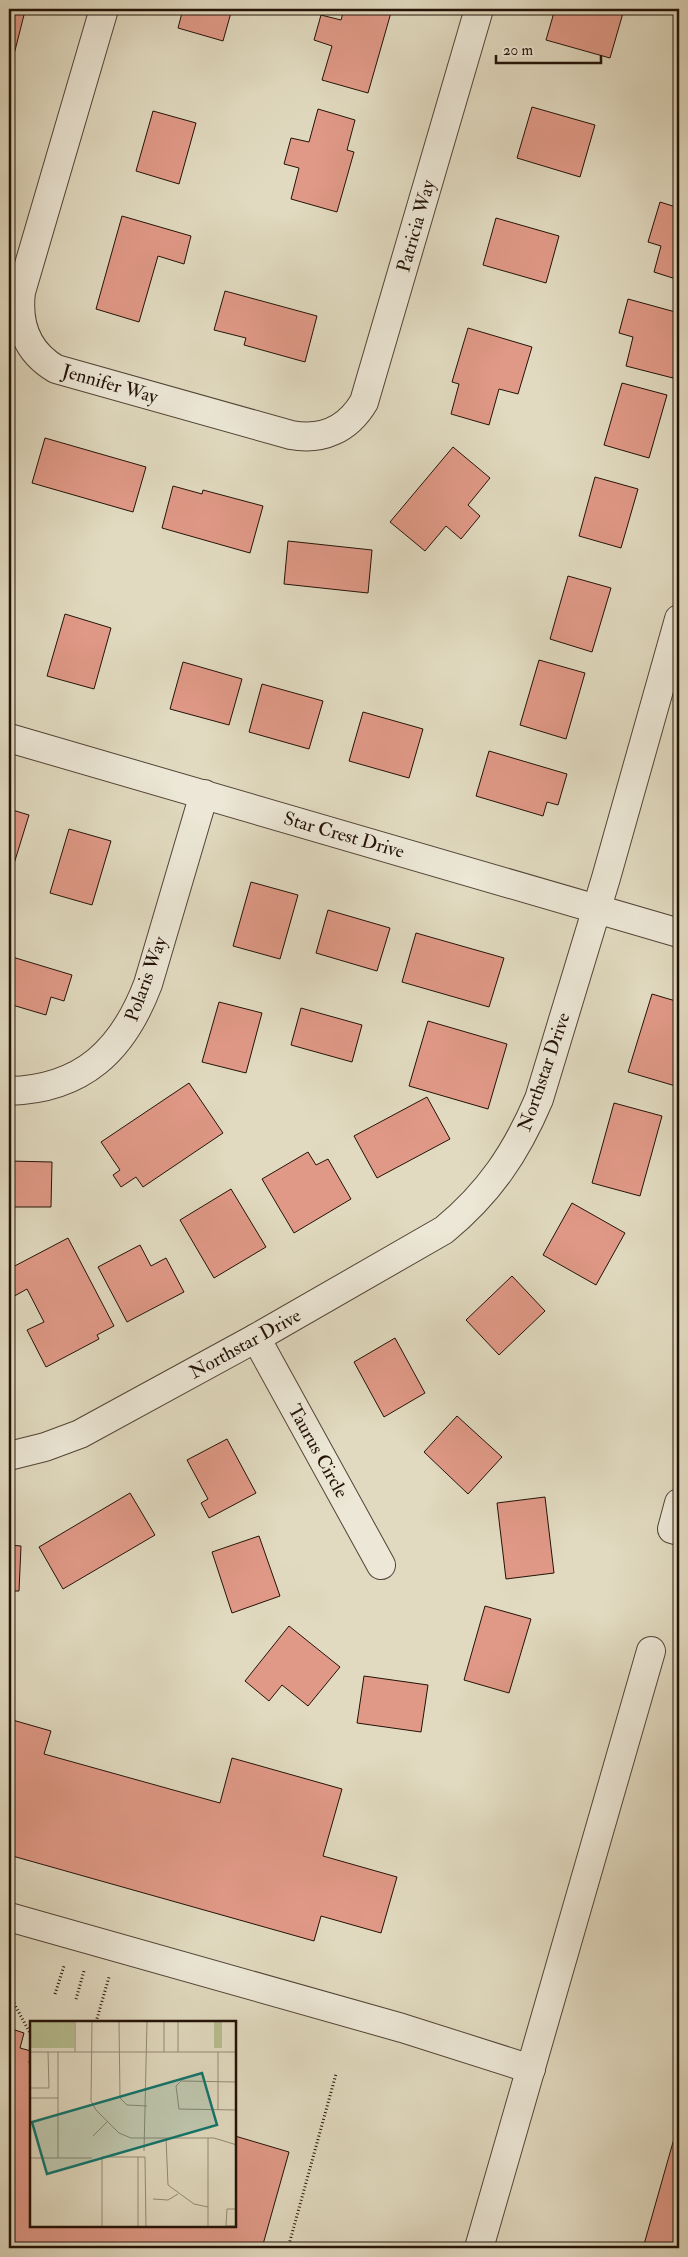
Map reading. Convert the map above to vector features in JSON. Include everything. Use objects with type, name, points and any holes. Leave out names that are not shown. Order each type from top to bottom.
[{"type":"street","name":"Jennifer Way","points":[[104,9],[21,292],[19,308],[24,336],[40,358],[65,372],[291,435],[312,437],[335,431]]},
{"type":"street","name":"Patricia Way","points":[[335,431],[357,414],[369,388],[479,9]]},
{"type":"street","name":"Northstar Drive","points":[[9,1456],[45,1447],[80,1434],[256,1338],[444,1230],[468,1210],[489,1186],[509,1160],[526,1130],[539,1099],[596,908],[671,678],[679,619]]},
{"type":"street","name":"Star Crest Drive","points":[[9,738],[679,933]]},
{"type":"street","name":"Polaris Way","points":[[9,1091],[36,1089],[62,1081],[86,1069],[107,1054],[125,1032],[139,1009],[148,984],[204,794]]},
{"type":"street","name":"Taurus Circle","points":[[256,1338],[381,1565]]},
{"type":"street","points":[[679,1503],[672,1529],[679,1531]]},
{"type":"street","points":[[479,2248],[651,1651]]},
{"type":"street","points":[[9,1917],[402,2028],[530,2070]]},
{"type":"path","points":[[9,1994],[30,2033]]},
{"type":"path","points":[[96,2021],[100,2006]]},
{"type":"path","points":[[288,2248],[336,2074]]},
{"type":"building","points":[[9,9],[25,11],[9,74]]},
{"type":"building","points":[[183,9],[232,9],[223,41],[178,28]]},
{"type":"building","points":[[344,9],[392,9],[368,93],[322,80],[332,46],[314,40],[321,15],[341,20]]},
{"type":"building","points":[[555,9],[609,9],[623,13],[610,58],[546,40]]},
{"type":"building","points":[[532,107],[595,125],[580,177],[517,158]]},
{"type":"building","points":[[318,109],[355,120],[347,150],[354,152],[337,212],[291,199],[299,168],[284,164],[291,138],[309,142]]},
{"type":"building","points":[[153,111],[196,123],[179,184],[136,171]]},
{"type":"building","points":[[660,202],[679,208],[679,280],[654,272],[661,246],[648,242]]},
{"type":"building","points":[[122,216],[191,236],[184,264],[158,256],[139,322],[96,309]]},
{"type":"building","points":[[496,218],[559,236],[546,283],[483,265]]},
{"type":"building","points":[[225,291],[317,316],[305,362],[244,345],[246,338],[214,330]]},
{"type":"building","points":[[628,299],[679,313],[679,355],[673,378],[626,366],[633,337],[619,333]]},
{"type":"building","points":[[468,328],[532,347],[518,394],[499,389],[489,425],[451,414],[459,384],[452,382]]},
{"type":"building","points":[[622,383],[667,395],[649,458],[604,445]]},
{"type":"building","points":[[45,438],[146,467],[133,512],[32,483]]},
{"type":"building","points":[[453,447],[490,478],[468,505],[480,516],[461,539],[446,526],[425,551],[390,522]]},
{"type":"building","points":[[595,477],[638,489],[621,548],[579,536]]},
{"type":"building","points":[[173,486],[202,494],[203,490],[263,506],[250,553],[162,528]]},
{"type":"building","points":[[288,541],[372,550],[368,593],[284,584]]},
{"type":"building","points":[[568,576],[611,588],[592,652],[550,639]]},
{"type":"building","points":[[65,614],[111,628],[94,689],[47,676]]},
{"type":"building","points":[[9,627],[12,628],[9,642]]},
{"type":"building","points":[[539,660],[585,673],[566,739],[520,725]]},
{"type":"building","points":[[183,662],[242,679],[229,725],[170,709]]},
{"type":"building","points":[[262,684],[323,701],[309,749],[249,732]]},
{"type":"building","points":[[363,712],[423,729],[409,778],[349,761]]},
{"type":"building","points":[[489,751],[567,774],[558,805],[547,802],[543,816],[476,796]]},
{"type":"building","points":[[9,809],[29,815],[13,867],[9,866]]},
{"type":"building","points":[[69,829],[111,841],[92,905],[50,893]]},
{"type":"building","points":[[251,882],[298,895],[280,959],[233,946]]},
{"type":"building","points":[[328,910],[390,928],[377,971],[316,953]]},
{"type":"building","points":[[416,933],[504,958],[489,1007],[402,982]]},
{"type":"building","points":[[9,956],[72,975],[64,1001],[51,997],[46,1015],[9,1004]]},
{"type":"building","points":[[652,994],[679,1002],[679,1087],[628,1072]]},
{"type":"building","points":[[219,1002],[262,1013],[246,1073],[202,1062]]},
{"type":"building","points":[[301,1008],[362,1025],[352,1062],[291,1045]]},
{"type":"building","points":[[428,1021],[507,1044],[488,1109],[409,1086]]},
{"type":"building","points":[[189,1083],[223,1133],[143,1187],[136,1177],[121,1187],[113,1175],[120,1170],[101,1142]]},
{"type":"building","points":[[427,1097],[450,1139],[377,1178],[354,1136]]},
{"type":"building","points":[[614,1103],[662,1116],[640,1196],[592,1183]]},
{"type":"building","points":[[308,1152],[316,1165],[328,1159],[351,1199],[294,1233],[262,1179]]},
{"type":"building","points":[[9,1161],[52,1162],[51,1207],[9,1207]]},
{"type":"building","points":[[231,1189],[266,1247],[214,1278],[180,1220]]},
{"type":"building","points":[[572,1203],[625,1233],[596,1285],[543,1255]]},
{"type":"building","points":[[68,1238],[114,1326],[97,1335],[99,1339],[46,1367],[27,1330],[44,1322],[27,1289],[9,1299],[9,1269]]},
{"type":"building","points":[[140,1245],[151,1266],[166,1258],[184,1292],[127,1322],[98,1267]]},
{"type":"building","points":[[512,1276],[545,1311],[499,1355],[466,1320]]},
{"type":"building","points":[[395,1338],[425,1393],[384,1417],[354,1362]]},
{"type":"building","points":[[457,1416],[502,1457],[468,1494],[424,1452]]},
{"type":"building","points":[[227,1439],[256,1493],[209,1518],[201,1503],[208,1499],[187,1460]]},
{"type":"building","points":[[130,1493],[155,1535],[63,1589],[39,1547]]},
{"type":"building","points":[[545,1497],[554,1573],[506,1579],[497,1503]]},
{"type":"building","points":[[259,1536],[280,1596],[232,1613],[212,1552]]},
{"type":"building","points":[[9,1545],[21,1546],[19,1591],[9,1591]]},
{"type":"building","points":[[485,1606],[531,1619],[509,1693],[464,1680]]},
{"type":"building","points":[[289,1626],[340,1667],[308,1706],[282,1685],[269,1701],[245,1681]]},
{"type":"building","points":[[364,1676],[428,1685],[421,1732],[357,1723]]},
{"type":"building","points":[[9,1719],[51,1731],[44,1754],[220,1803],[232,1758],[342,1789],[323,1856],[397,1877],[381,1933],[321,1916],[314,1941],[9,1855]]},
{"type":"building","points":[[9,2028],[24,2033],[20,2048],[30,2051],[30,2227],[236,2227],[236,2136],[289,2152],[262,2248],[9,2248]]},
{"type":"building","points":[[679,2121],[679,2248],[643,2248]]}]
